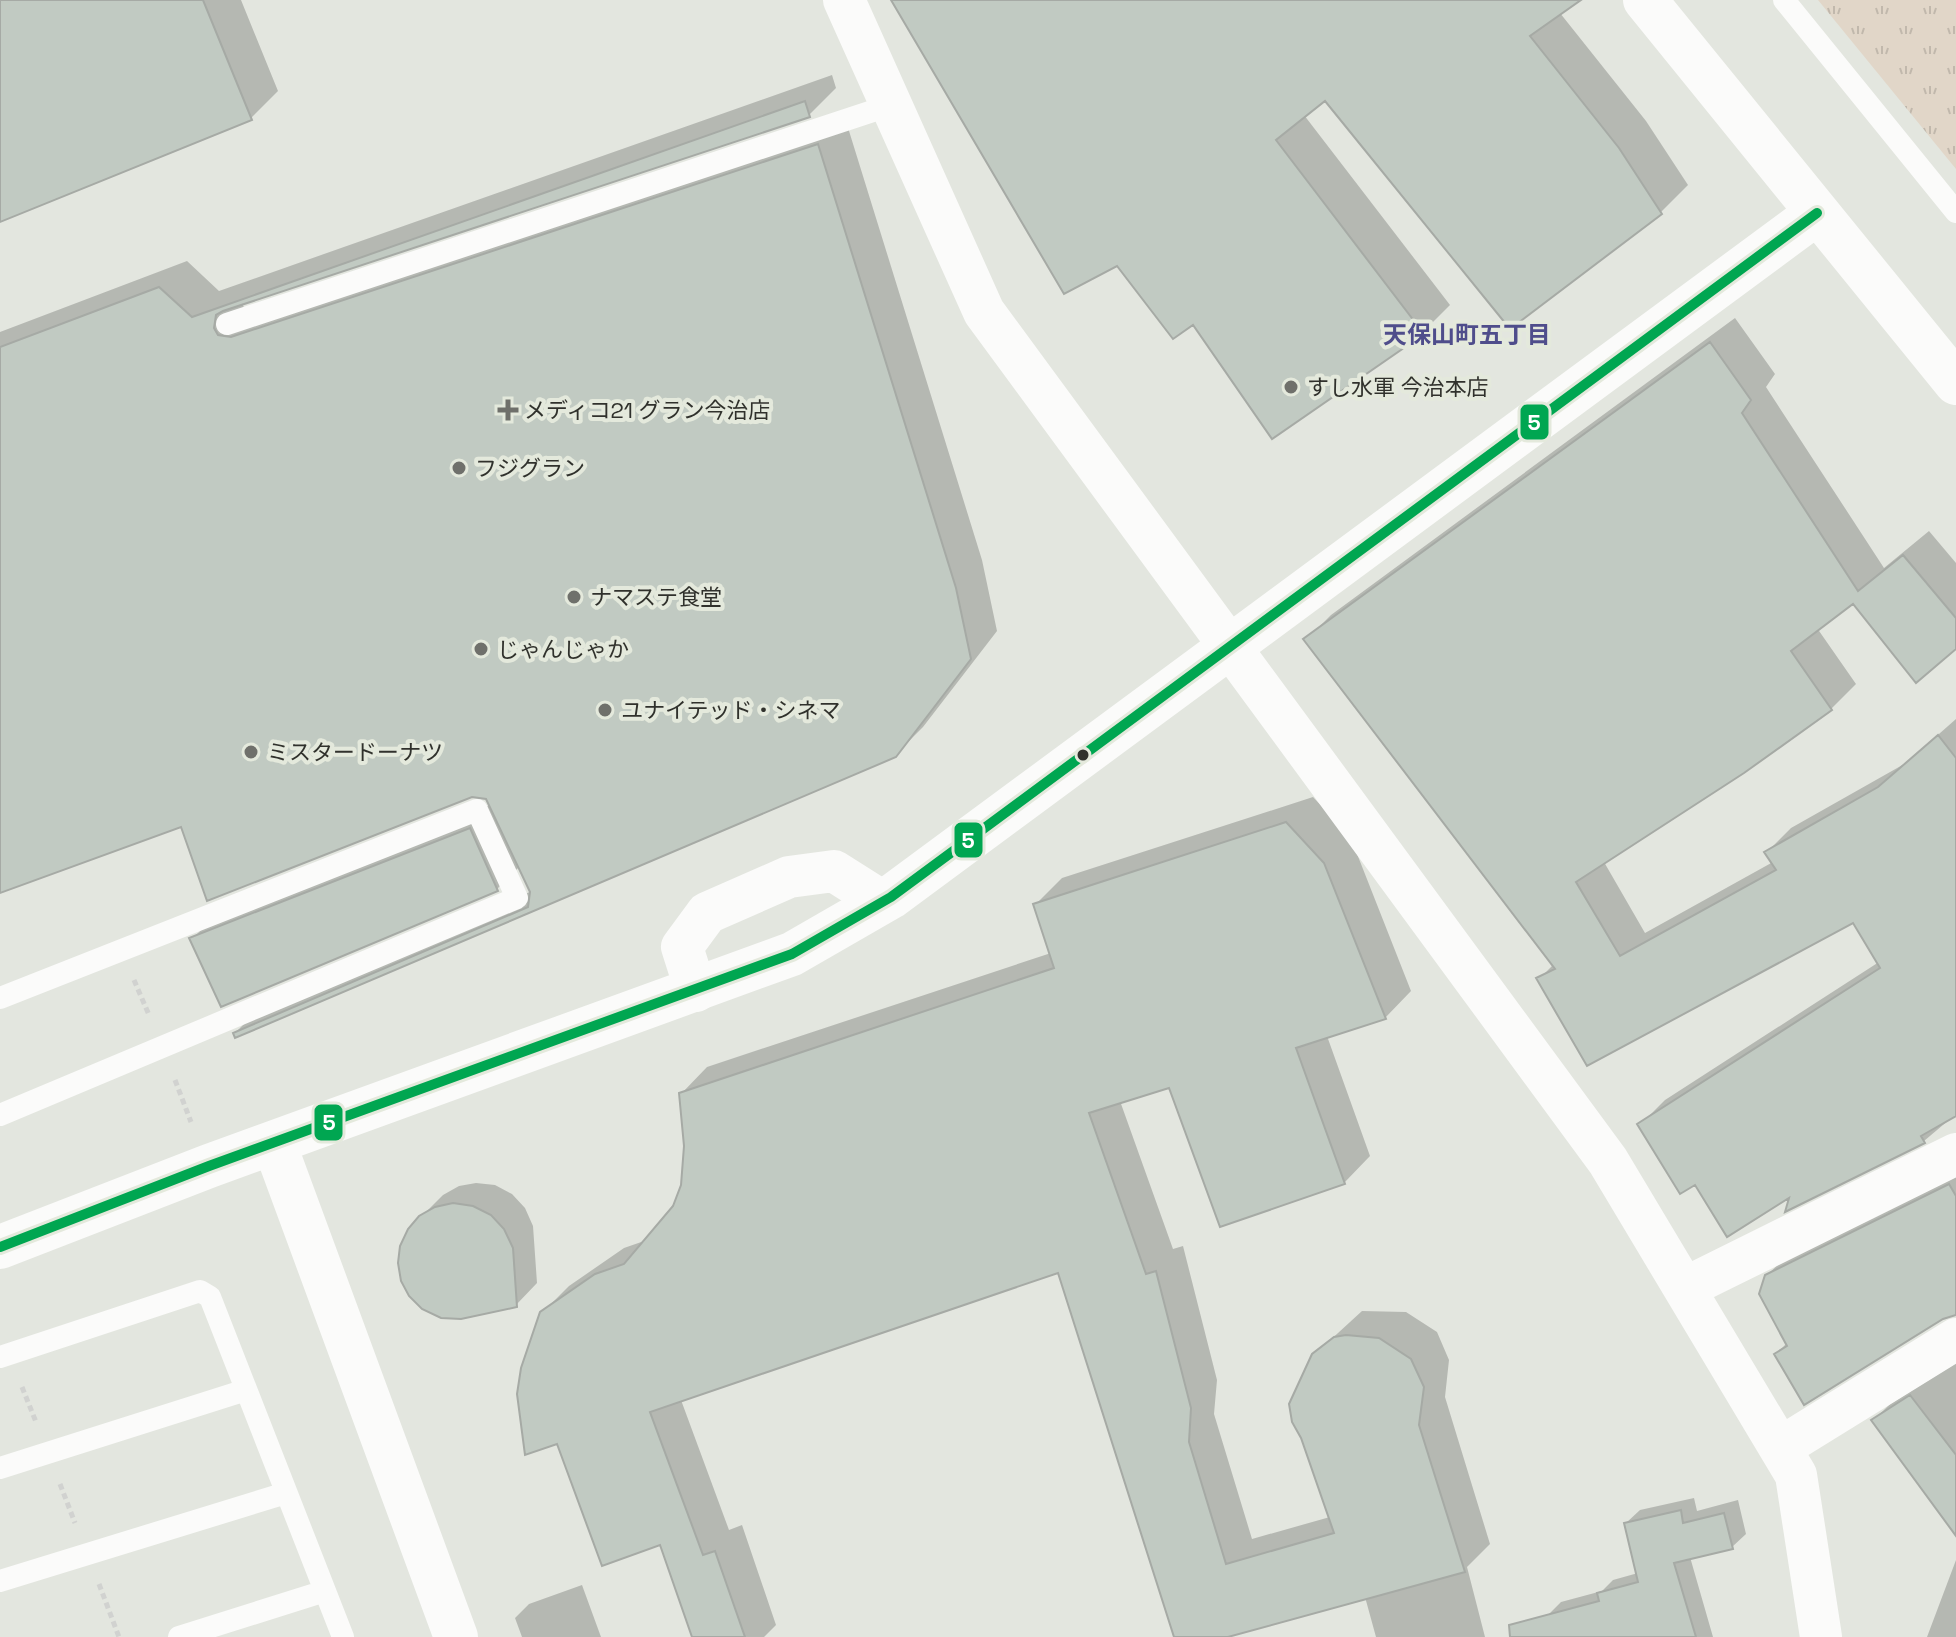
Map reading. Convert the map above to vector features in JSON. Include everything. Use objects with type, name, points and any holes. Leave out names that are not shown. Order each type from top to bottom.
[{"type":"street","points":[[844,0],[984,312],[1608,1161],[1685,1288],[1796,1475],[1821,1636]]},
{"type":"street","points":[[1645,0],[1956,383]]},
{"type":"street","points":[[0,1247],[274,1143],[792,954],[883,902],[1817,213]]},
{"type":"street","points":[[696,991],[682,947],[707,913],[789,877],[834,871],[883,902]]},
{"type":"street","points":[[274,1143],[456,1637]]},
{"type":"street","points":[[1685,1288],[1956,1154]]},
{"type":"street","points":[[1780,1448],[1956,1339]]},
{"type":"lane","points":[[1784,0],[1956,212]]},
{"type":"lane","points":[[227,324],[891,105]]},
{"type":"lane","points":[[0,998],[477,810],[517,898],[0,1115]]},
{"type":"lane","points":[[0,1357],[200,1291],[210,1297],[343,1637]]},
{"type":"lane","points":[[0,1468],[246,1390]]},
{"type":"lane","points":[[0,1581],[286,1493]]},
{"type":"lane","points":[[179,1637],[325,1591]]},
{"type":"green space","points":[[1818,0],[1956,0],[1956,169]]},
{"type":"building","points":[[0,0],[203,0],[252,120],[0,222]]},
{"type":"building","points":[[891,0],[1581,0],[1530,36],[1619,148],[1662,214],[1510,329],[1325,101],[1276,140],[1424,334],[1272,439],[1193,325],[1173,339],[1117,266],[1064,294]]},
{"type":"building","name":"フジグラン","points":[[805,101],[810,117],[223,311],[216,315],[214,328],[218,335],[231,337],[818,144],[956,588],[971,659],[896,757],[235,1038],[233,1033],[528,907],[530,892],[486,799],[472,797],[207,901],[181,827],[0,893],[0,347],[159,287],[192,317]]},
{"type":"building","points":[[1710,342],[1751,400],[1742,413],[1858,591],[1903,555],[1956,618],[1956,649],[1916,683],[1853,604],[1791,651],[1832,710],[1744,773],[1576,882],[1620,956],[1776,870],[1764,852],[1878,787],[1938,735],[1956,758],[1956,1116],[1921,1136],[1925,1143],[1785,1212],[1789,1198],[1727,1237],[1695,1185],[1680,1194],[1637,1124],[1880,968],[1853,923],[1587,1066],[1536,978],[1555,969],[1303,639]]},
{"type":"building","points":[[1286,822],[1324,863],[1386,1019],[1296,1048],[1345,1184],[1220,1227],[1169,1088],[1089,1113],[1146,1274],[1156,1271],[1191,1408],[1189,1442],[1226,1564],[1334,1533],[1301,1438],[1292,1422],[1289,1404],[1312,1354],[1334,1337],[1346,1335],[1379,1338],[1411,1359],[1424,1387],[1419,1425],[1465,1572],[1228,1637],[1174,1637],[1058,1273],[650,1412],[703,1555],[715,1551],[745,1637],[692,1637],[660,1545],[602,1566],[557,1444],[525,1455],[517,1394],[521,1368],[540,1312],[595,1274],[624,1264],[673,1206],[681,1185],[684,1146],[679,1093],[1054,968],[1033,904]]},
{"type":"building","points":[[470,828],[498,891],[221,1007],[189,938]]},
{"type":"building","points":[[1949,1184],[1956,1196],[1956,1315],[1943,1319],[1804,1405],[1774,1354],[1787,1346],[1759,1294],[1765,1275]]},
{"type":"building","points":[[453,1203],[473,1206],[491,1215],[504,1229],[513,1248],[517,1307],[461,1319],[441,1318],[422,1309],[409,1296],[401,1281],[398,1263],[400,1246],[408,1229],[419,1216],[435,1207]]},
{"type":"building","points":[[1910,1395],[1956,1455],[1956,1536],[1871,1420]]},
{"type":"building","points":[[1681,1510],[1683,1523],[1724,1513],[1733,1549],[1674,1563],[1696,1637],[1510,1637],[1509,1625],[1599,1601],[1597,1593],[1638,1582],[1624,1523]]},
{"type":"transit line","name":"5","points":[[0,1247],[209,1166],[792,954],[891,897],[1817,213]]},
{"type":"place","name":"すし水軍 今治本店","points":[[1291,387]]},
{"type":"place","name":"メディコ21 グラン今治店","points":[[508,410]]},
{"type":"place","name":"フジグラン","points":[[459,468]]},
{"type":"place","name":"ナマステ食堂","points":[[574,597]]},
{"type":"place","name":"じゃんじゃか","points":[[481,649]]},
{"type":"place","name":"ユナイテッド・シネマ","points":[[605,710]]},
{"type":"place","name":"ミスタードーナツ","points":[[251,752]]},
{"type":"district","name":"天保山町五丁目","points":[[1467,335]]}]
